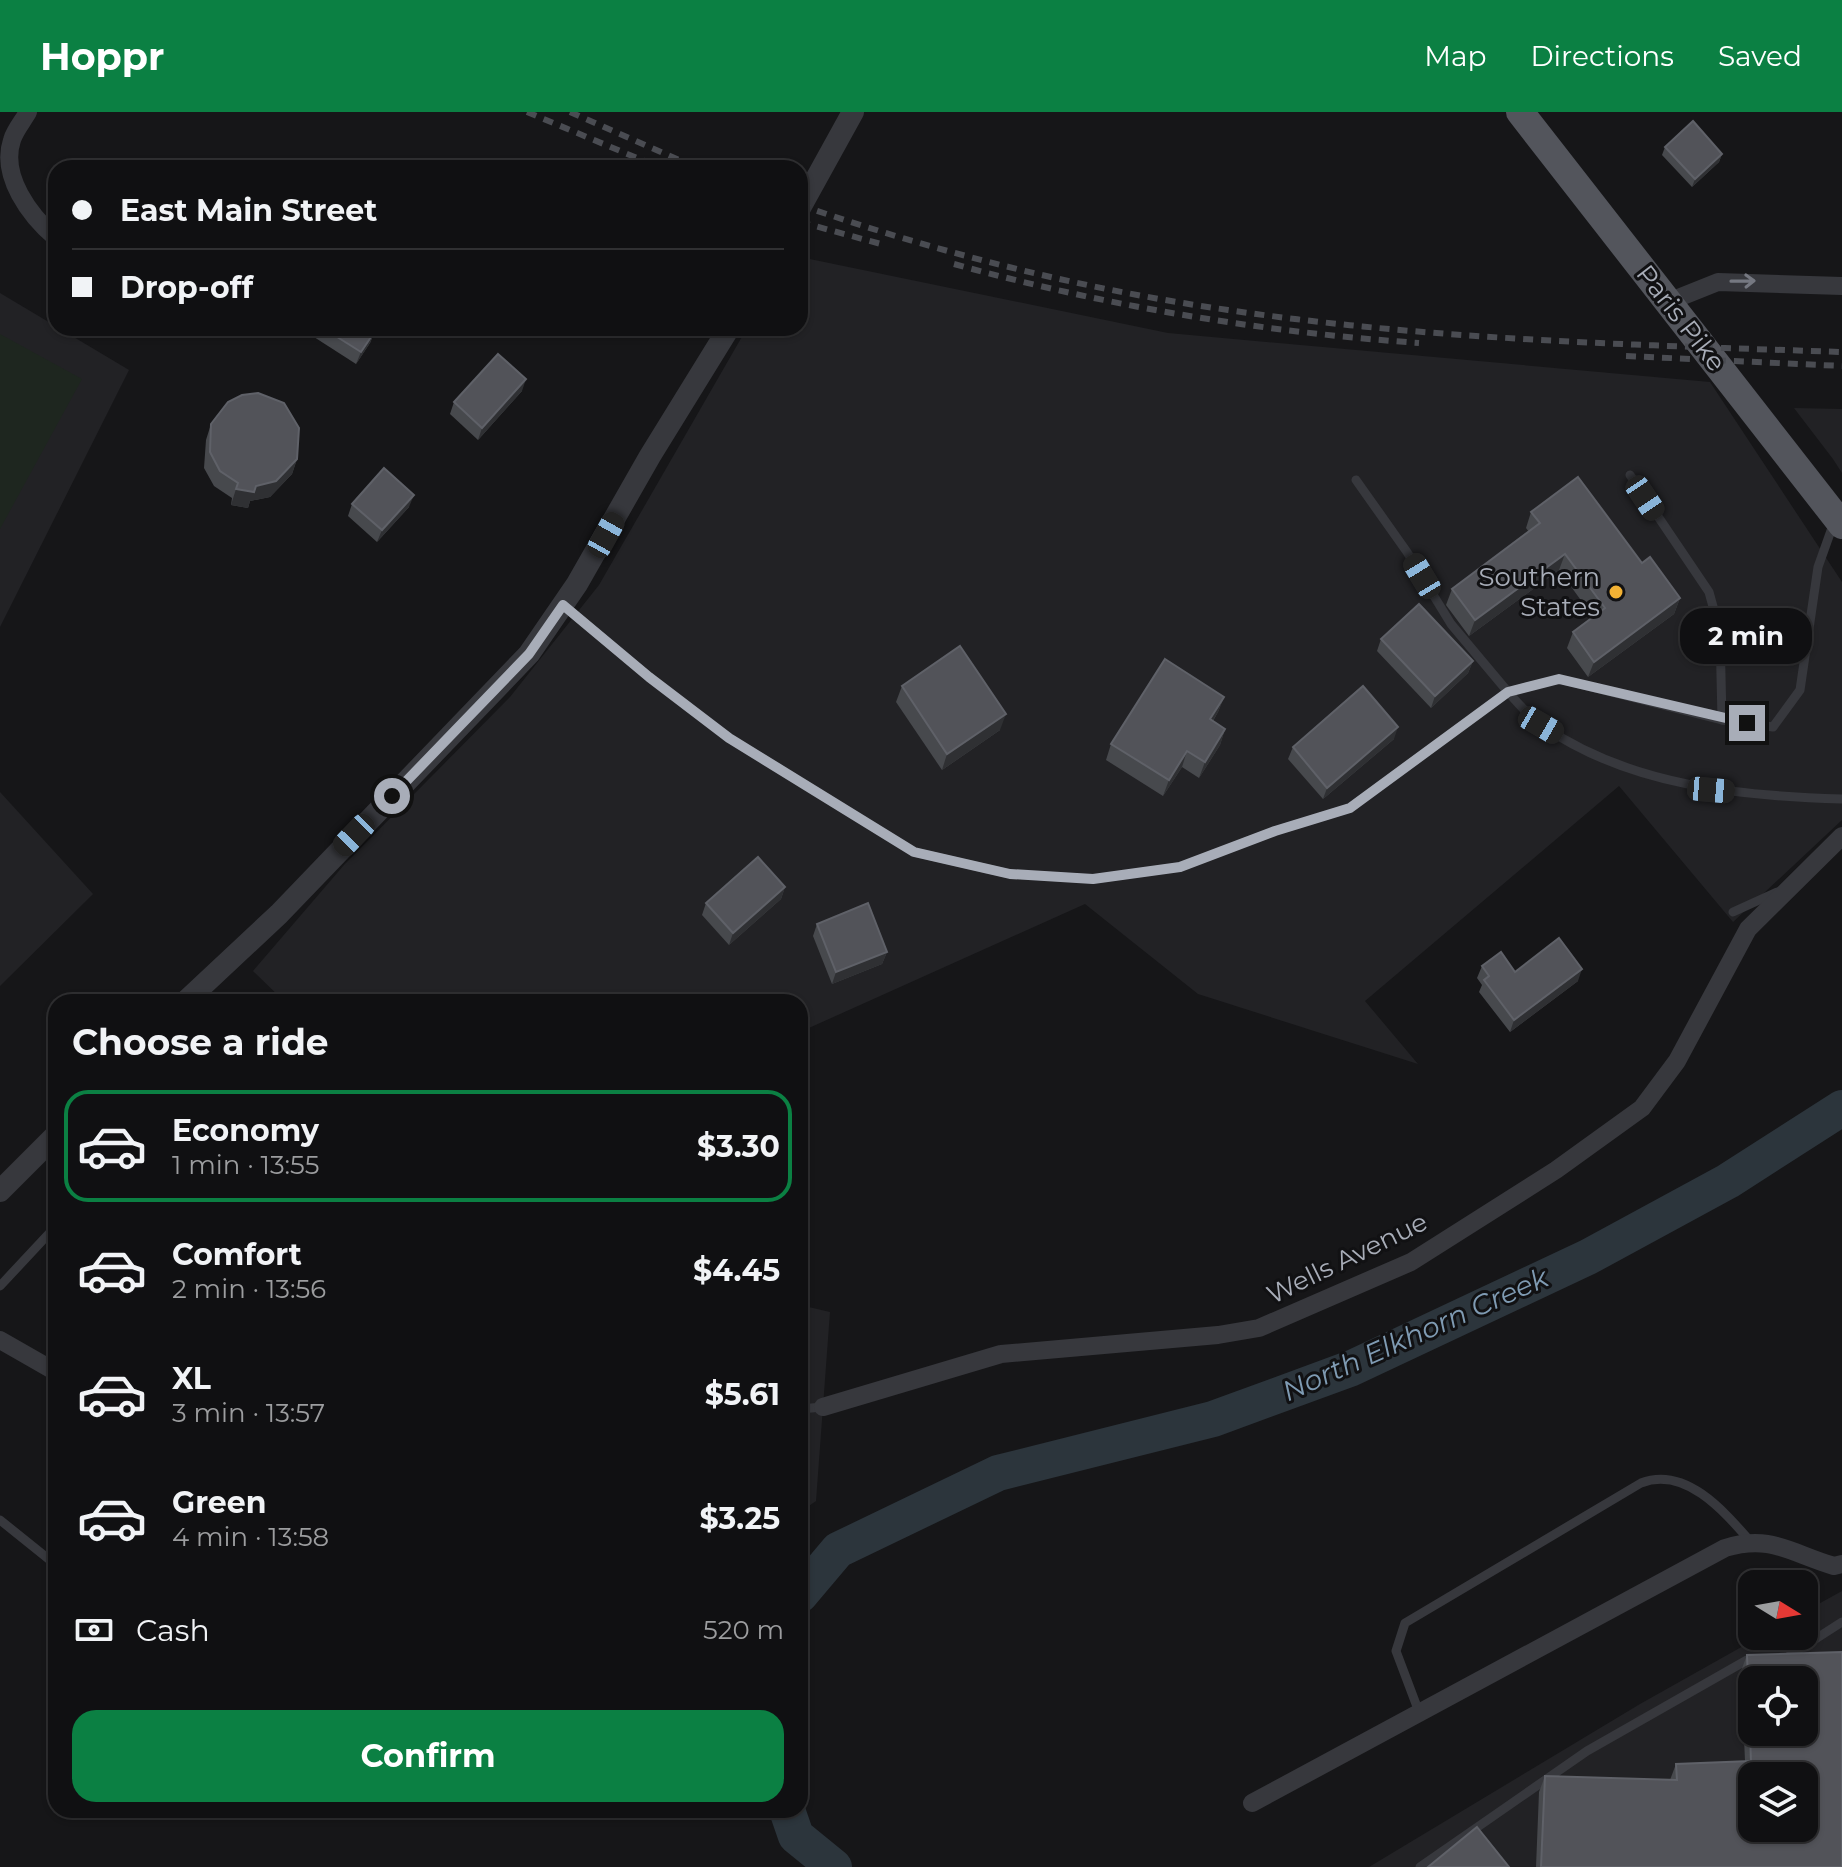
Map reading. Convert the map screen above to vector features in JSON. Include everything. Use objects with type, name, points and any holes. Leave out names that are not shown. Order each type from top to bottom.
[{"type":"main road","name":"Paris Pike","points":[[1520,112],[1839,522]]},
{"type":"street","points":[[28,112],[11,142],[11,177],[34,220],[48,231]]},
{"type":"street","points":[[808,194],[853,112]]},
{"type":"street","points":[[1668,302],[1718,282],[1842,286]]},
{"type":"street","points":[[194,994],[279,914],[529,654],[563,605],[724,336]]},
{"type":"street","name":"Wells Avenue","points":[[823,1407],[1001,1354],[1218,1335],[1259,1328],[1411,1262],[1556,1170],[1642,1108],[1677,1061],[1748,929],[1842,836]]},
{"type":"street","points":[[0,1191],[48,1143]]},
{"type":"street","points":[[0,1340],[48,1367]]},
{"type":"street","points":[[1252,1803],[1725,1548],[1763,1541],[1834,1566],[1842,1564]]},
{"type":"lane","points":[[1630,475],[1709,592],[1720,632],[1722,720]]},
{"type":"lane","points":[[1356,480],[1407,552],[1451,624],[1508,692],[1541,725],[1588,752],[1652,776],[1711,790],[1842,799]]},
{"type":"lane","points":[[563,605],[649,677],[729,738],[914,852],[1010,874],[1093,879],[1180,867],[1275,831],[1350,808],[1508,692],[1559,679],[1722,720],[1773,727],[1800,690],[1818,567],[1839,522]]},
{"type":"lane","points":[[1733,912],[1791,886]]},
{"type":"lane","points":[[0,1286],[48,1235]]},
{"type":"lane","name":"Wells Avenue","points":[[808,1408],[823,1407]]},
{"type":"lane","points":[[1419,1712],[1396,1651],[1405,1623],[1641,1483],[1664,1478],[1687,1485],[1727,1514],[1750,1541]]},
{"type":"lane","points":[[0,1520],[48,1559]]},
{"type":"lane","points":[[1789,1656],[1842,1622]]},
{"type":"lane","points":[[1775,1657],[1816,1655]]},
{"type":"lane","points":[[1420,1867],[1587,1751],[1747,1660],[1761,1659]]},
{"type":"shaded area","points":[[808,259],[1168,333],[1710,382],[1842,582],[1842,820],[1733,922],[1619,786],[1365,1001],[1418,1064],[1198,994],[1085,904],[808,1028],[808,994],[277,994],[253,971],[344,865],[510,697],[599,585],[742,336],[808,336]]},
{"type":"shaded area","points":[[0,293],[48,322],[48,336],[72,336],[129,370],[0,627]]},
{"type":"shaded area","points":[[0,334],[82,379],[0,529]]},
{"type":"shaded area","points":[[1794,408],[1842,409],[1842,473],[1833,459]]},
{"type":"shaded area","points":[[0,792],[93,894],[0,986]]},
{"type":"shaded area","points":[[808,1307],[830,1312],[816,1501],[808,1506]]},
{"type":"shaded area","points":[[1842,1591],[1842,1867],[1369,1867],[1640,1704],[1738,1649],[1818,1650],[1818,1604]]},
{"type":"building","points":[[1693,121],[1722,154],[1695,179],[1665,147]]},
{"type":"building","points":[[336,336],[372,336],[361,352]]},
{"type":"building","points":[[498,354],[526,379],[482,428],[454,402]]},
{"type":"building","points":[[258,393],[284,403],[299,428],[297,459],[276,481],[256,486],[254,492],[236,489],[238,483],[220,471],[210,452],[211,424],[228,402],[242,395]]},
{"type":"building","points":[[384,468],[414,495],[382,530],[352,504]]},
{"type":"building","name":"Southern States","points":[[1578,477],[1642,563],[1650,557],[1680,598],[1594,662],[1573,632],[1605,608],[1565,554],[1475,620],[1452,589],[1540,523],[1531,512]]},
{"type":"building","points":[[1419,604],[1473,661],[1435,696],[1381,639]]},
{"type":"building","points":[[960,646],[1006,714],[947,754],[902,686]]},
{"type":"building","points":[[1165,659],[1224,697],[1210,719],[1225,729],[1205,762],[1187,751],[1169,780],[1111,744]]},
{"type":"building","points":[[1363,686],[1398,727],[1327,788],[1293,747]]},
{"type":"building","points":[[758,857],[785,887],[733,933],[706,903]]},
{"type":"building","points":[[868,903],[887,952],[836,972],[817,924]]},
{"type":"building","points":[[1559,938],[1582,969],[1514,1020],[1484,980],[1489,976],[1482,966],[1501,952],[1515,972]]},
{"type":"building","points":[[1842,1652],[1842,1867],[1541,1867],[1545,1776],[1677,1780],[1676,1764],[1751,1761],[1750,1746],[1818,1746],[1818,1666],[1747,1666],[1747,1655]]},
{"type":"building","points":[[1477,1827],[1509,1867],[1428,1867]]},
{"type":"waterway","name":"North Elkhorn Creek","points":[[808,1586],[838,1550],[998,1473],[1213,1419],[1352,1368],[1588,1257],[1728,1181],[1842,1108]]},
{"type":"waterway","name":"North Elkhorn Creek","points":[[790,1818],[796,1836],[834,1867]]},
{"type":"railway","points":[[527,112],[642,160]]},
{"type":"railway","points":[[570,112],[679,160]]},
{"type":"railway","points":[[808,208],[905,239],[1011,268],[1228,310],[1457,335],[1842,352]]},
{"type":"railway","points":[[808,224],[881,244]]},
{"type":"railway","points":[[954,264],[1069,293],[1184,315],[1301,332],[1419,343]]},
{"type":"railway","points":[[1626,356],[1842,366]]},
{"type":"place","name":"Southern States","points":[[1616,592]]},
{"type":"route","points":[[392,796],[529,654],[563,605],[649,677],[729,738],[914,852],[1010,874],[1093,879],[1180,867],[1275,831],[1350,808],[1393,780],[1508,692],[1559,679],[1722,720],[1747,723]]}]
